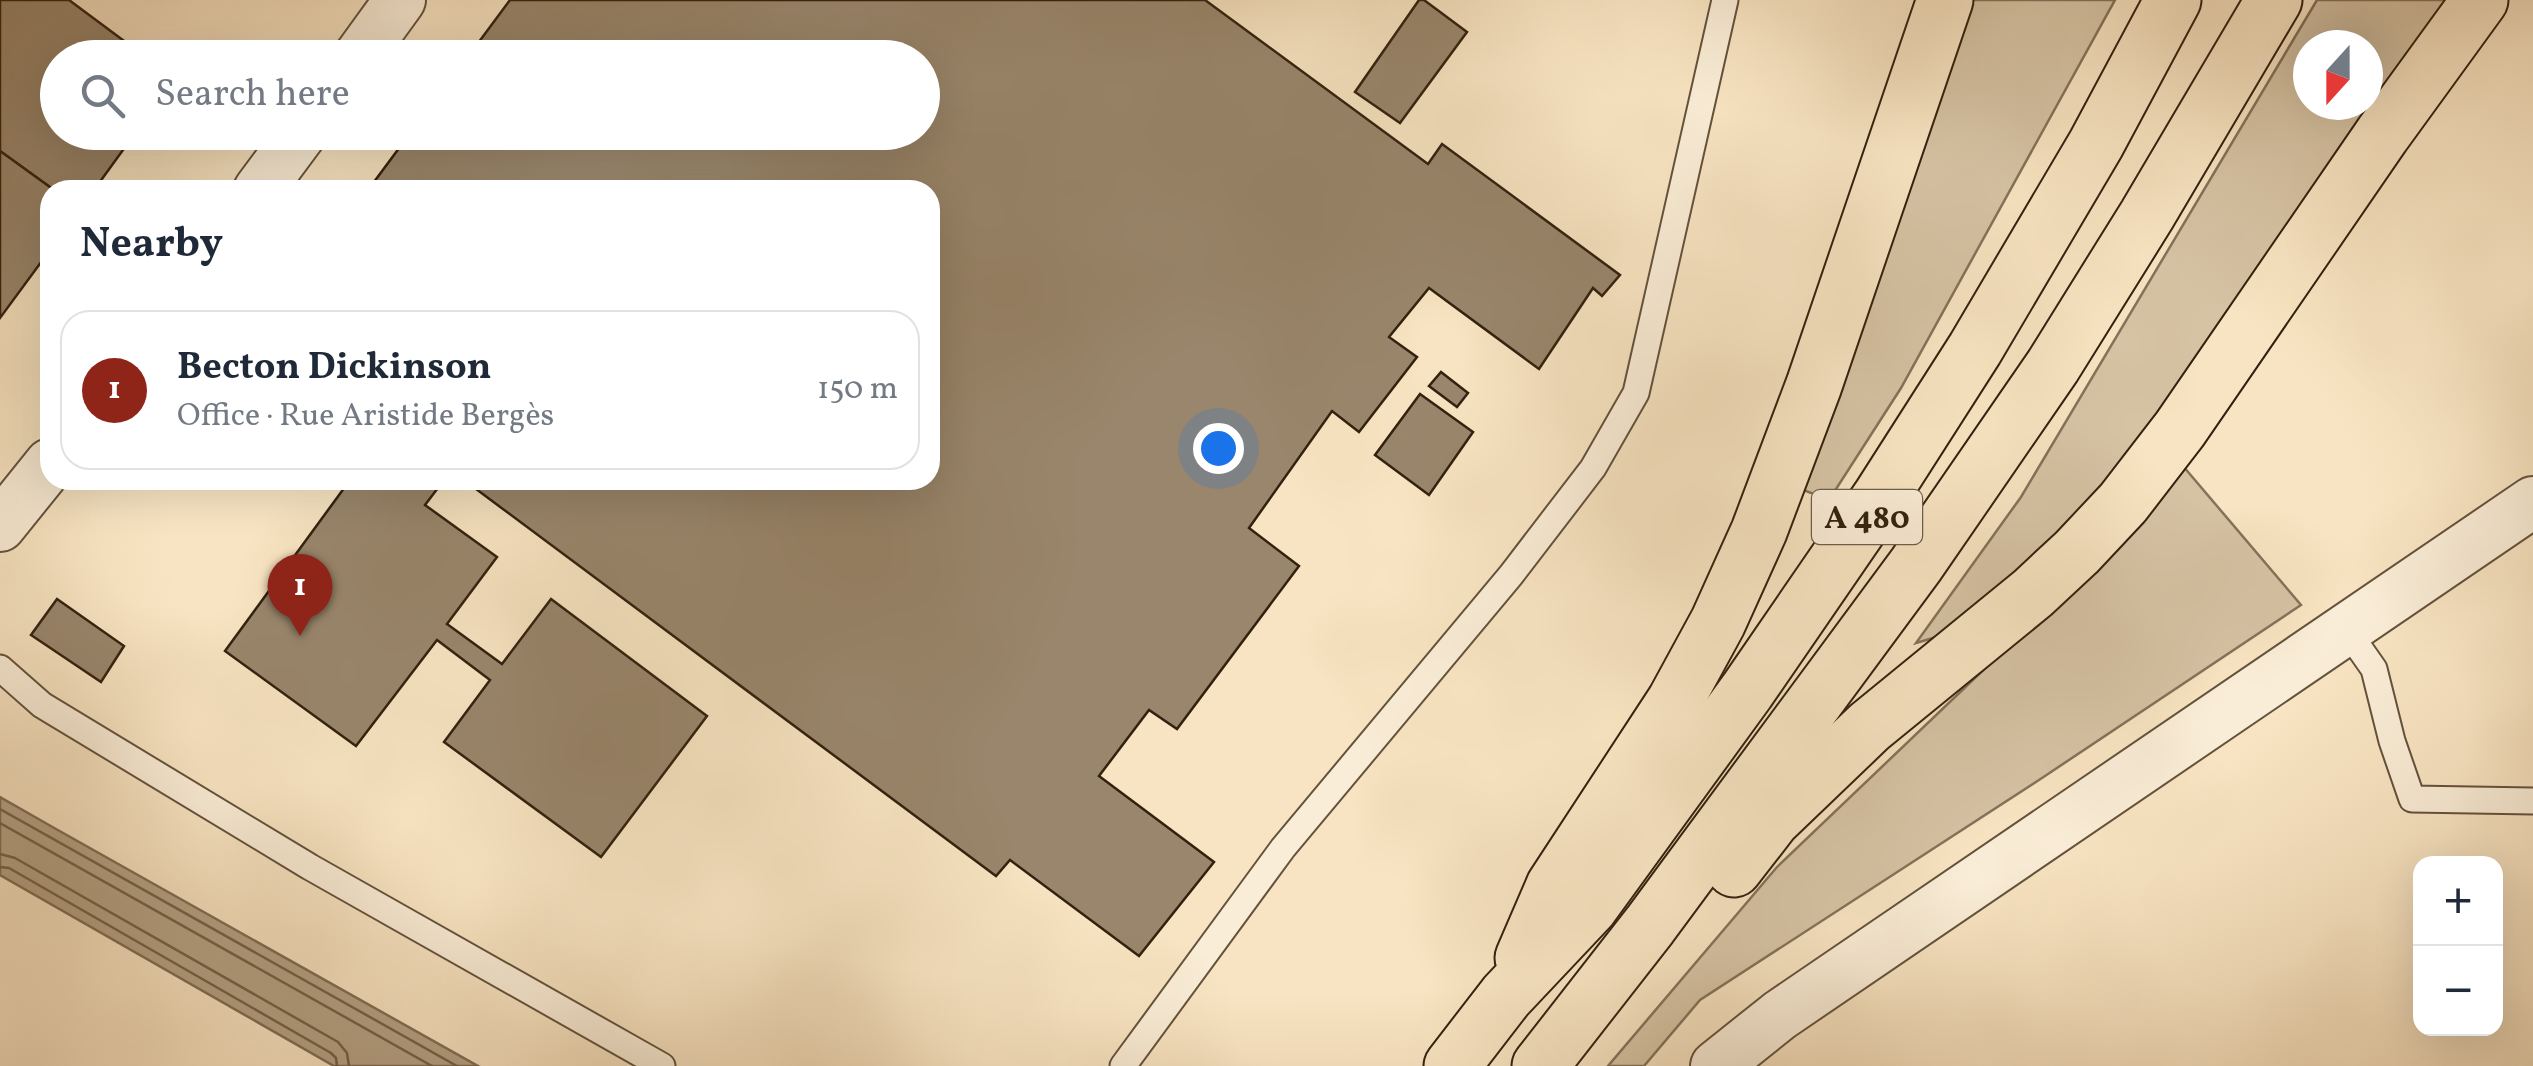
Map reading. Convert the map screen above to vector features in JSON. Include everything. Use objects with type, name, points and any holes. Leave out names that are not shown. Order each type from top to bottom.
[{"type":"highway","points":[[1506,996],[1554,886],[1676,701],[1751,549],[1814,385],[1945,0]]},
{"type":"highway","name":"A 480","points":[[1452,1066],[1506,996],[1590,907],[1747,691],[1881,496],[1976,349],[2096,144],[2173,0]]},
{"type":"highway","name":"A 480","points":[[1540,1066],[1650,925],[1916,565],[2053,366],[2274,0]]},
{"type":"highway","points":[[1650,925],[1717,890],[1772,820],[1870,727],[2032,593],[2123,502],[2180,430],[2480,0]]},
{"type":"street","points":[[371,40],[400,0]]},
{"type":"street","points":[[267,180],[289,150]]},
{"type":"street","points":[[0,526],[40,476]]},
{"type":"street","points":[[1716,1066],[1780,1015],[2533,502]]},
{"type":"lane","points":[[1123,1066],[1283,848],[1511,575],[1593,468],[1636,393],[1725,0]]},
{"type":"lane","points":[[2346,629],[2374,669],[2412,799],[2533,801]]},
{"type":"lane","points":[[0,668],[42,705],[294,857],[662,1066]]},
{"type":"shaded area","points":[[1963,0],[2115,0],[1901,388],[1829,500],[1793,486]]},
{"type":"shaded area","points":[[2317,0],[2465,0],[2383,112],[2383,30],[2299,30]]},
{"type":"shaded area","points":[[2293,40],[2293,120],[2377,120],[2079,528],[1957,631],[1916,643],[2021,497]]},
{"type":"shaded area","points":[[2183,466],[2301,605],[1700,1000],[1644,1066],[1608,1066],[1777,867],[1999,655]]},
{"type":"water","points":[[0,797],[478,1066],[334,1066],[0,875]]},
{"type":"building","points":[[0,0],[69,0],[123,40],[40,40],[40,150],[123,150],[101,180],[40,180],[0,151]]},
{"type":"building","points":[[510,0],[1205,0],[1428,164],[1442,144],[1620,275],[1602,296],[1593,288],[1539,369],[1429,288],[1389,337],[1417,357],[1359,432],[1332,411],[1249,528],[1299,566],[1177,729],[1149,710],[1099,776],[1214,862],[1139,956],[1010,860],[996,876],[477,490],[940,490],[940,180],[375,180],[398,150],[940,150],[940,40],[480,40]]},
{"type":"building","points":[[1419,0],[1467,32],[1400,123],[1355,92]]},
{"type":"building","points":[[0,151],[40,180],[40,264],[0,318]]},
{"type":"building","points":[[1441,372],[1468,393],[1457,407],[1429,386]]},
{"type":"building","points":[[1420,394],[1473,432],[1429,495],[1375,455]]},
{"type":"building","points":[[343,490],[436,490],[425,505],[497,557],[447,624],[502,664],[551,599],[707,716],[601,857],[444,742],[490,680],[437,640],[356,746],[225,651]]},
{"type":"building","points":[[57,599],[124,646],[101,682],[31,635]]},
{"type":"place","name":"Becton Dickinson","points":[[300,636]]}]
